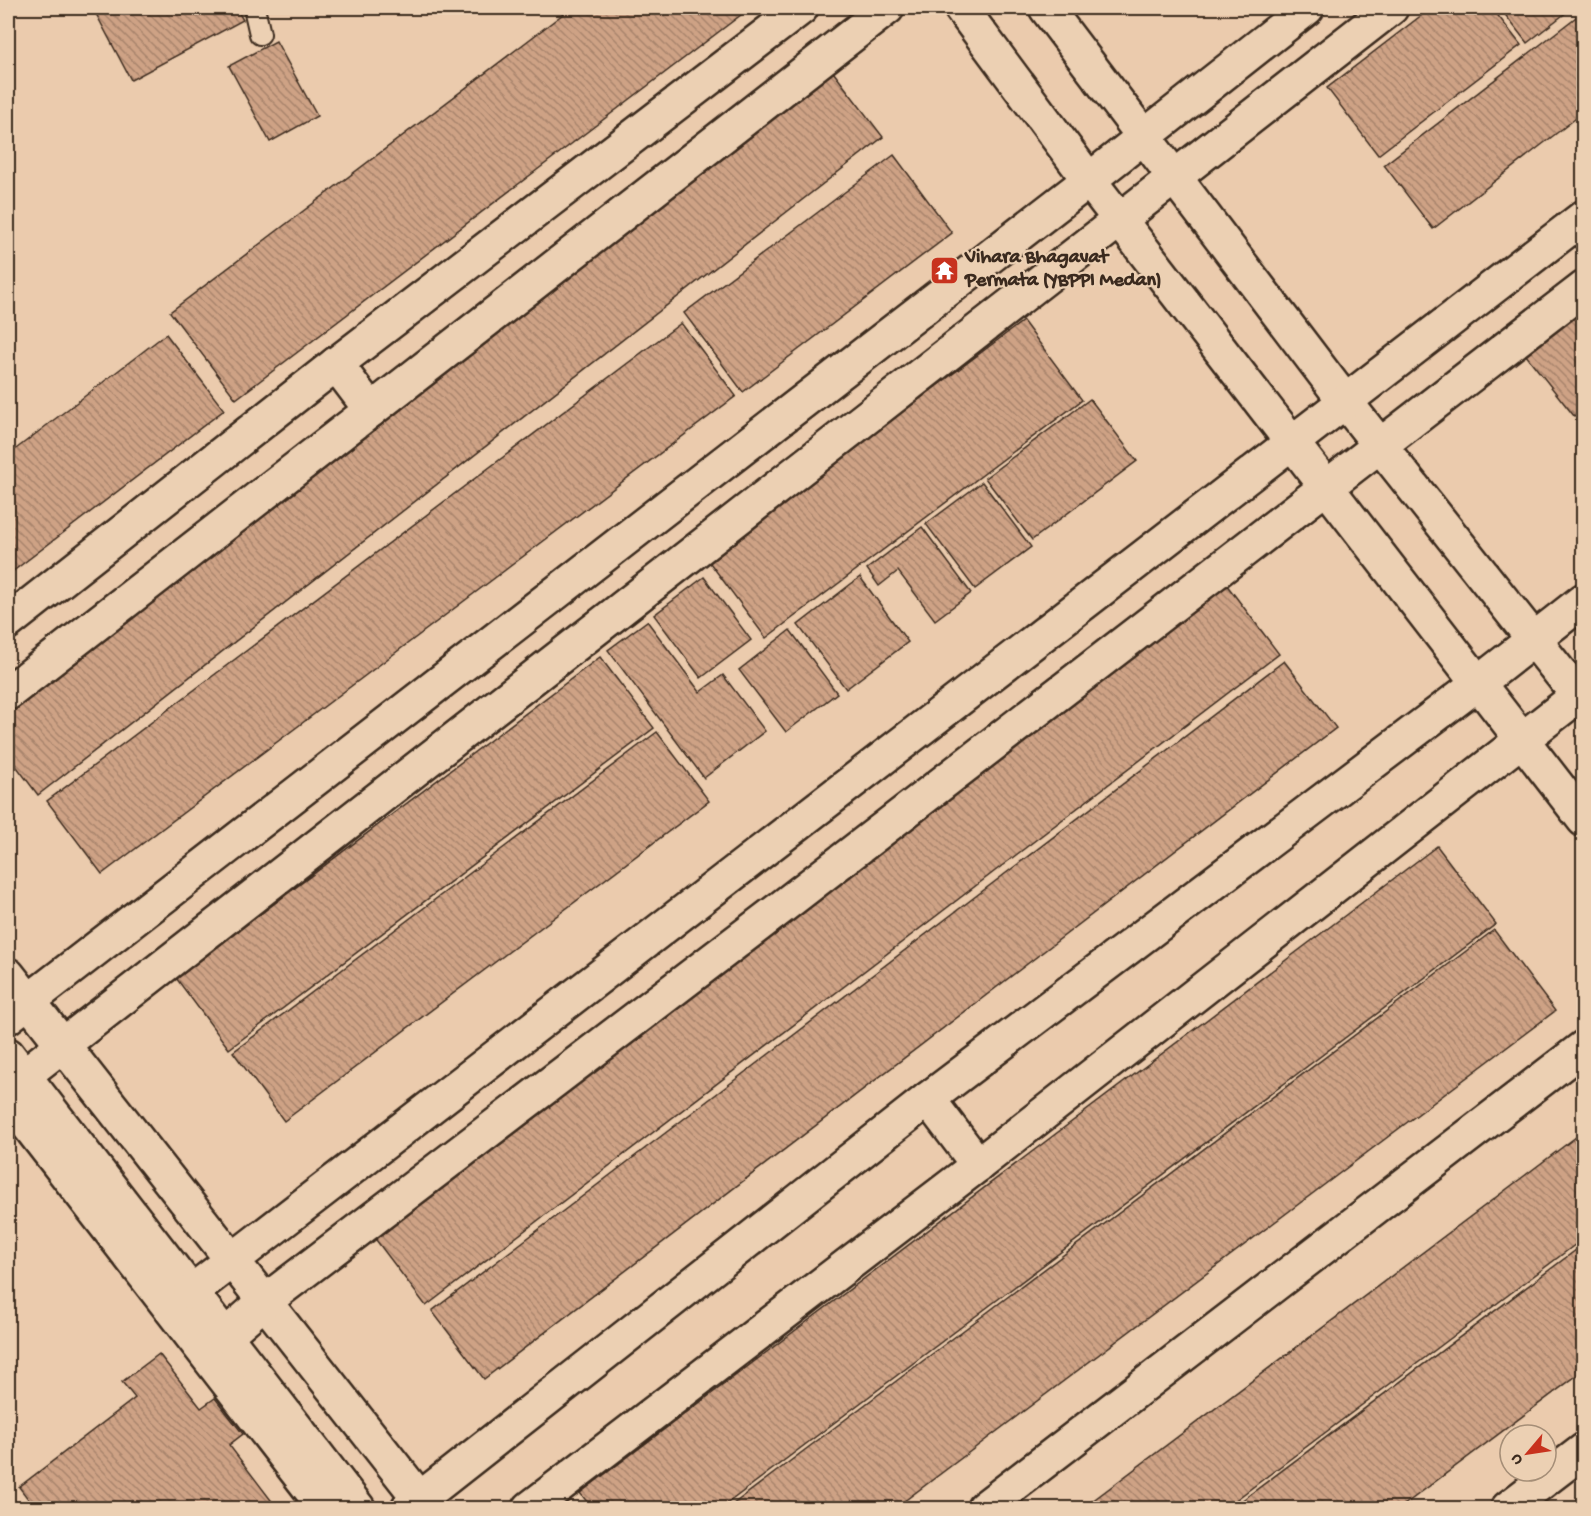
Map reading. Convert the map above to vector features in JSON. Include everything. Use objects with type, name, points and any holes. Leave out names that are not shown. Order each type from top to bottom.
[{"type":"street","points":[[8,622],[336,364],[801,8]]},
{"type":"street","points":[[8,693],[887,8]]},
{"type":"street","points":[[961,8],[1089,180],[1324,487],[1584,820]]},
{"type":"street","points":[[530,1509],[978,1165],[1521,740],[1582,697],[1378,444],[1046,8]]},
{"type":"street","points":[[1307,8],[1089,180],[537,606],[14,998],[62,1045],[264,1302],[418,1505],[928,1099],[1477,684],[1584,600]]},
{"type":"street","points":[[13,1077],[62,1045],[1391,8]]},
{"type":"street","points":[[191,1292],[230,1259],[1584,217]]},
{"type":"street","points":[[225,1336],[264,1302],[778,910],[1378,444],[1584,288]]},
{"type":"street","points":[[336,364],[371,410]]},
{"type":"street","points":[[537,606],[569,648]]},
{"type":"street","points":[[984,1509],[1584,1047]]},
{"type":"street","points":[[13,1077],[191,1292],[358,1509]]},
{"type":"street","points":[[13,1077],[326,1509]]},
{"type":"street","points":[[928,1099],[978,1165]]},
{"type":"street","points":[[1508,1509],[1584,1450]]},
{"type":"lane","points":[[254,8],[260,34]]},
{"type":"building","points":[[93,8],[236,8],[243,20],[131,80]]},
{"type":"building","points":[[571,8],[750,8],[236,399],[170,312]]},
{"type":"building","points":[[1431,8],[1492,8],[1521,45],[1378,155],[1327,88]]},
{"type":"building","points":[[1500,8],[1572,8],[1527,43]]},
{"type":"building","points":[[1584,11],[1584,112],[1433,229],[1384,165]]},
{"type":"building","points":[[276,41],[317,116],[270,142],[229,66]]},
{"type":"building","points":[[827,64],[883,137],[38,795],[8,755],[8,702]]},
{"type":"building","points":[[894,155],[952,233],[743,392],[684,313]]},
{"type":"building","points":[[1584,309],[1584,409],[1574,416],[1525,354]]},
{"type":"building","points":[[1023,321],[1082,400],[766,638],[707,559]]},
{"type":"building","points":[[681,323],[736,396],[102,874],[47,801]]},
{"type":"building","points":[[166,334],[224,410],[8,575],[8,455]]},
{"type":"building","points":[[1090,399],[1137,461],[1032,540],[985,478]]},
{"type":"building","points":[[982,482],[1031,547],[975,589],[926,524]]},
{"type":"building","points":[[922,527],[971,593],[935,620],[898,571],[879,586],[867,569]]},
{"type":"building","points":[[704,577],[751,640],[701,678],[654,615]]},
{"type":"building","points":[[860,577],[908,642],[846,689],[798,625]]},
{"type":"building","points":[[1226,584],[1279,654],[426,1306],[373,1236]]},
{"type":"building","points":[[647,621],[700,692],[723,675],[765,731],[704,778],[608,650]]},
{"type":"building","points":[[790,630],[837,693],[786,732],[739,670]]},
{"type":"building","points":[[600,657],[654,728],[229,1049],[176,978]]},
{"type":"building","points":[[1284,661],[1336,728],[484,1379],[432,1311]]},
{"type":"building","points":[[657,732],[709,801],[284,1121],[233,1052]]},
{"type":"building","points":[[1437,846],[1496,924],[721,1508],[592,1508],[580,1493]]},
{"type":"building","points":[[1494,930],[1555,1011],[895,1508],[728,1508]]},
{"type":"building","points":[[1584,1131],[1584,1238],[1225,1508],[1083,1508]]},
{"type":"building","points":[[1584,1244],[1584,1370],[1513,1423],[1498,1423],[1498,1434],[1400,1508],[1232,1508]]},
{"type":"building","points":[[159,1354],[201,1408],[215,1398],[243,1434],[229,1445],[277,1508],[35,1508],[19,1487],[135,1398],[122,1382]]},
{"type":"place","name":"Vihara Bhagavat Permata (YBPPI Medan)","points":[[944,270]]}]
